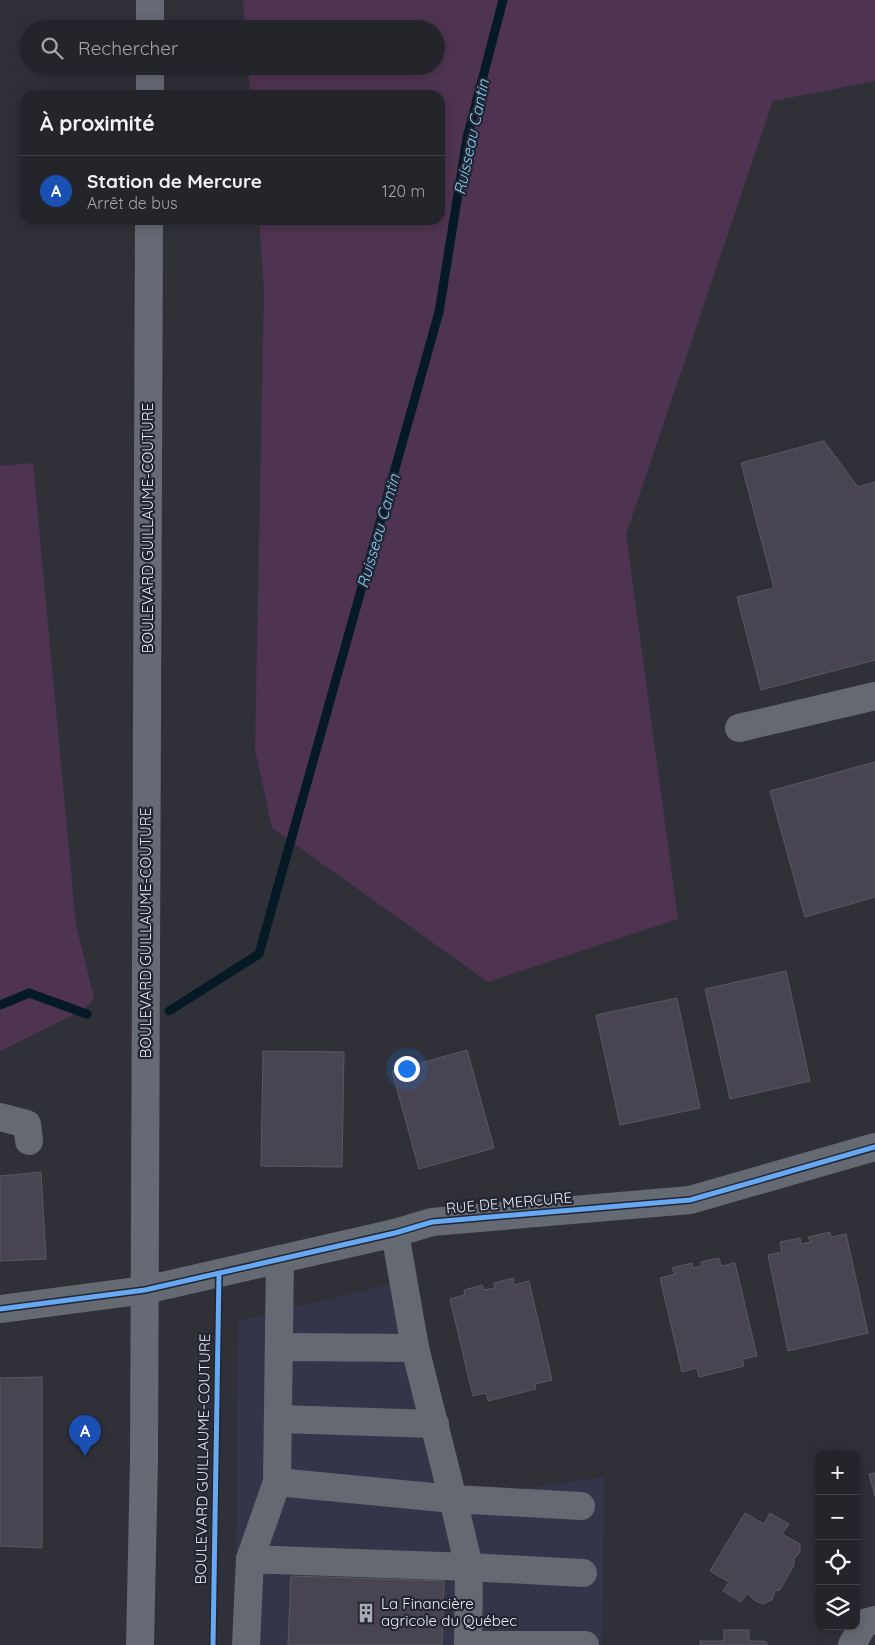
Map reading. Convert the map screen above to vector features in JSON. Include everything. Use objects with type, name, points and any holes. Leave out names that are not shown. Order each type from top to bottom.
[{"type":"main road","points":[[150,0],[150,20]]},
{"type":"main road","points":[[150,75],[150,90]]},
{"type":"main road","name":"BOULEVARD GUILLAUME-COUTURE","points":[[140,1645],[144,1460],[149,225]]},
{"type":"street","points":[[739,728],[875,696]]},
{"type":"street","points":[[0,1117],[27,1124],[29,1141]]},
{"type":"street","name":"RUE DE MERCURE","points":[[0,1309],[145,1290],[395,1233],[432,1222],[690,1200],[875,1147]]},
{"type":"street","points":[[395,1233],[415,1348],[469,1567],[468,1645],[585,1645]]},
{"type":"street","points":[[246,1645],[250,1559],[277,1482],[280,1259]]},
{"type":"street","points":[[278,1347],[415,1348]]},
{"type":"street","points":[[279,1419],[435,1424]]},
{"type":"street","points":[[277,1482],[453,1499],[581,1506]]},
{"type":"street","points":[[250,1559],[583,1573]]},
{"type":"street","points":[[852,1645],[864,1623],[875,1620]]},
{"type":"shaded area","points":[[243,0],[875,0],[875,81],[773,101],[626,534],[678,919],[488,982],[272,828],[255,749],[264,289],[259,225],[445,225],[445,90],[250,90],[249,75],[445,75],[445,20],[244,20]]},
{"type":"shaded area","points":[[33,463],[76,925],[94,998],[83,1010],[0,1051],[0,466]]},
{"type":"shaded area","points":[[416,1278],[461,1497],[604,1477],[602,1645],[236,1645],[238,1321]]},
{"type":"building","points":[[824,441],[858,487],[875,482],[875,660],[761,690],[737,597],[774,588],[741,463]]},
{"type":"building","points":[[875,762],[875,897],[805,917],[770,791]]},
{"type":"building","points":[[786,971],[810,1081],[730,1099],[705,989]]},
{"type":"building","points":[[677,998],[700,1108],[620,1125],[596,1015]]},
{"type":"building","points":[[467,1050],[494,1148],[419,1169],[392,1071]]},
{"type":"building","points":[[263,1051],[344,1052],[342,1167],[261,1166]]},
{"type":"building","points":[[41,1172],[46,1259],[0,1261],[0,1176]]},
{"type":"building","points":[[830,1232],[831,1237],[846,1234],[868,1333],[788,1351],[768,1255],[782,1252],[780,1242],[800,1238],[801,1244],[811,1242],[808,1237]]},
{"type":"building","points":[[719,1258],[721,1266],[735,1263],[757,1356],[742,1359],[744,1366],[699,1377],[697,1368],[682,1372],[660,1278],[675,1274],[672,1268],[692,1263],[693,1268],[702,1266],[701,1262]]},
{"type":"building","points":[[513,1278],[514,1285],[529,1281],[552,1380],[535,1384],[536,1389],[488,1401],[486,1393],[473,1396],[450,1299],[465,1295],[464,1290],[482,1285],[484,1290],[495,1288],[494,1283]]},
{"type":"building","points":[[42,1377],[42,1548],[0,1546],[0,1378]]},
{"type":"building","points":[[875,1473],[875,1496],[869,1474]]},
{"type":"building","points":[[745,1513],[764,1524],[770,1513],[789,1524],[782,1534],[800,1544],[800,1552],[794,1559],[794,1565],[780,1590],[775,1591],[772,1600],[763,1604],[754,1600],[747,1593],[741,1602],[723,1591],[729,1582],[710,1571]]},
{"type":"building","name":"La Financière agricole du Québec","points":[[291,1576],[444,1581],[442,1645],[288,1645]]},
{"type":"building","points":[[724,1630],[749,1630],[749,1641],[765,1641],[768,1645],[700,1645],[700,1641],[724,1641]]},
{"type":"waterway","name":"Ruisseau Cantin","points":[[169,1011],[259,954],[439,312],[467,138],[503,0]]},
{"type":"waterway","name":"Ruisseau Cantin","points":[[0,1005],[29,993],[87,1014]]},
{"type":"cycle path","points":[[0,1309],[145,1290],[395,1233],[432,1222],[690,1200],[875,1147]]},
{"type":"cycle path","points":[[213,1645],[219,1273]]},
{"type":"place","name":"Station de Mercure","points":[[85,1456]]},
{"type":"place","name":"La Financière agricole du Québec","points":[[366,1613]]}]
